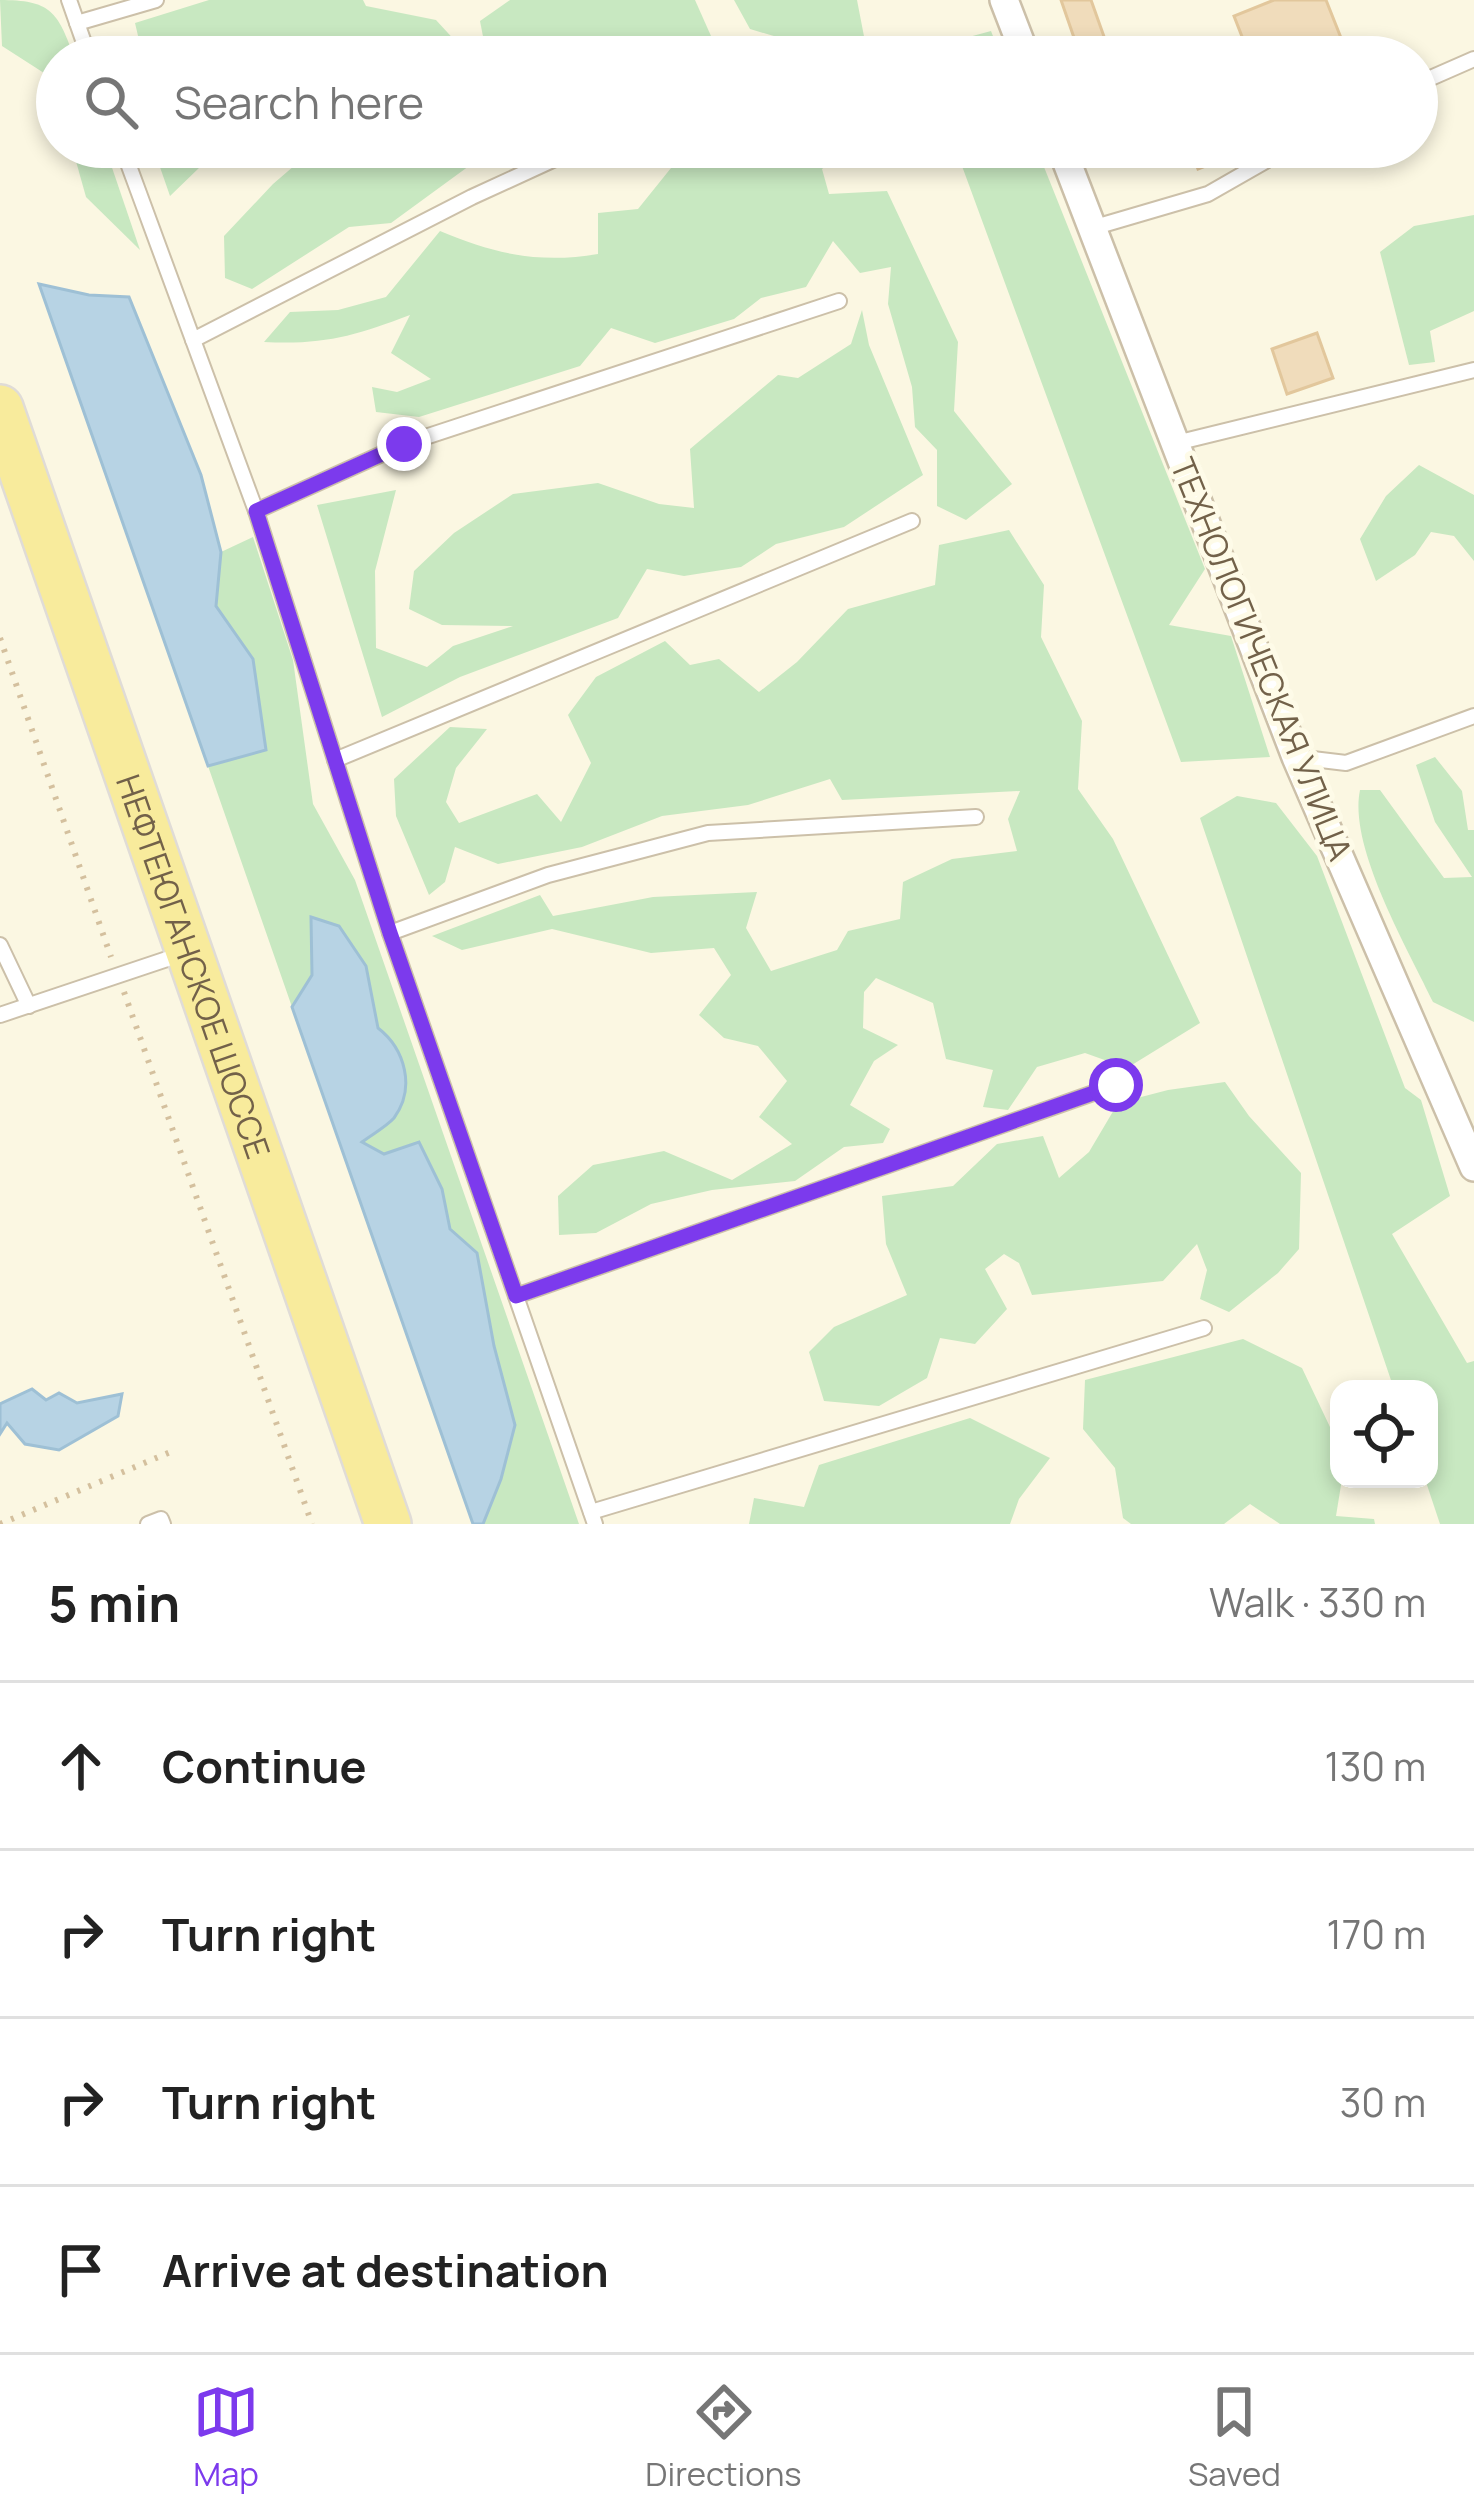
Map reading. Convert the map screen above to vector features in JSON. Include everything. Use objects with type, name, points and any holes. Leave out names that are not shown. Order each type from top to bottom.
[{"type":"main road","name":"НЕФТЕЮГАНСКОЕ ШОССЕ","points":[[0,408],[23,495],[190,952],[388,1524]]},
{"type":"street","points":[[1004,0],[1018,36]]},
{"type":"street","name":"ТЕХНОЛОГИЧЕСКАЯ УЛИЦА","points":[[1068,168],[1296,758],[1474,1167]]},
{"type":"lane","points":[[69,0],[82,36]]},
{"type":"lane","points":[[77,23],[156,0]]},
{"type":"lane","points":[[1438,75],[1474,59]]},
{"type":"lane","points":[[130,168],[256,511],[390,933],[593,1518],[1204,1328]]},
{"type":"lane","points":[[193,340],[535,168]]},
{"type":"lane","points":[[1092,228],[1208,194],[1253,168]]},
{"type":"lane","points":[[256,511],[404,444],[839,301]]},
{"type":"lane","points":[[1177,443],[1474,370]]},
{"type":"lane","points":[[335,760],[912,521]]},
{"type":"lane","points":[[1296,758],[1346,763],[1474,716]]},
{"type":"lane","points":[[390,933],[548,874],[708,833],[976,817]]},
{"type":"lane","points":[[1,947],[29,1006]]},
{"type":"lane","points":[[0,1016],[190,952]]},
{"type":"lane","points":[[516,1296],[1116,1085]]},
{"type":"lane","points":[[148,1524],[161,1519],[164,1524]]},
{"type":"path","points":[[0,638],[312,1524]]},
{"type":"path","points":[[0,1524],[175,1450]]},
{"type":"green space","points":[[0,0],[41,6],[57,19],[66,36],[36,36],[36,68],[2,46]]},
{"type":"green space","points":[[209,0],[363,0],[366,6],[436,20],[451,36],[138,36],[135,23]]},
{"type":"green space","points":[[510,0],[695,0],[711,36],[483,36],[480,21]]},
{"type":"green space","points":[[734,0],[857,0],[864,36],[774,36],[750,29]]},
{"type":"green space","points":[[78,168],[112,168],[140,250],[86,197]]},
{"type":"green space","points":[[160,168],[199,168],[170,196]]},
{"type":"green space","points":[[292,168],[466,168],[391,223],[349,227],[252,289],[225,278],[224,236]]},
{"type":"green space","points":[[671,168],[823,168],[829,194],[887,191],[958,342],[954,411],[1012,484],[966,520],[937,506],[937,450],[915,427],[912,387],[888,304],[891,267],[860,273],[833,241],[806,287],[761,298],[734,319],[655,343],[611,328],[580,366],[419,417],[376,412],[372,387],[397,392],[431,379],[391,353],[410,315],[339,338],[264,342],[290,312],[338,310],[386,297],[440,231],[517,255],[598,254],[598,213],[638,209]]},
{"type":"green space","points":[[963,168],[1044,168],[1205,569],[1169,625],[1231,636],[1270,757],[1181,762]]},
{"type":"green space","points":[[1474,215],[1474,311],[1430,331],[1435,362],[1409,365],[1380,252],[1414,226]]},
{"type":"green space","points":[[862,310],[869,345],[923,475],[844,527],[776,544],[741,567],[684,576],[647,569],[618,618],[460,677],[382,717],[317,505],[396,490],[375,571],[376,648],[427,667],[453,646],[513,626],[442,625],[409,609],[414,571],[454,533],[513,494],[598,483],[659,504],[694,508],[690,449],[778,375],[798,378],[851,344]]},
{"type":"green space","points":[[1419,465],[1474,495],[1474,561],[1454,536],[1431,532],[1415,555],[1376,581],[1360,539],[1386,496]]},
{"type":"green space","points":[[1009,530],[1044,585],[1041,637],[1082,721],[1078,789],[1113,839],[1200,1023],[1127,1068],[1085,1053],[1037,1067],[1008,1110],[983,1107],[993,1070],[946,1059],[933,1003],[876,978],[864,992],[863,1028],[898,1045],[874,1061],[850,1105],[890,1129],[883,1143],[844,1147],[795,1181],[712,1190],[651,1204],[596,1233],[559,1235],[558,1196],[593,1165],[664,1151],[732,1180],[792,1144],[759,1117],[787,1081],[758,1046],[724,1038],[699,1015],[731,975],[714,948],[651,953],[552,929],[462,950],[432,936],[540,895],[553,916],[653,897],[757,892],[746,928],[771,971],[837,950],[848,931],[900,919],[903,882],[952,859],[1017,851],[1008,819],[1020,791],[842,800],[830,779],[748,805],[662,816],[582,847],[498,864],[455,847],[445,882],[429,895],[396,816],[394,779],[450,727],[487,729],[456,768],[446,802],[459,823],[537,794],[561,822],[591,763],[568,715],[596,677],[665,641],[690,665],[719,659],[759,692],[797,662],[848,609],[935,585],[939,545]]},
{"type":"green space","points":[[253,537],[293,660],[313,804],[355,880],[579,1524],[483,1524],[515,1425],[477,1253],[450,1229],[442,1189],[419,1143],[384,1154],[361,1142],[393,1118],[366,966],[312,976],[292,1007],[208,766],[266,749],[253,659],[216,606],[221,552]]},
{"type":"green space","points":[[1435,757],[1462,791],[1468,830],[1474,830],[1474,1022],[1433,1002],[1371,868],[1359,813],[1360,790],[1380,790],[1444,878],[1472,877],[1435,822],[1416,765]]},
{"type":"green space","points":[[1237,796],[1276,803],[1317,856],[1405,1088],[1421,1100],[1450,1196],[1392,1234],[1467,1363],[1474,1361],[1474,1524],[1440,1524],[1428,1488],[1438,1488],[1438,1380],[1391,1380],[1200,818]]},
{"type":"green space","points":[[1225,1082],[1301,1173],[1299,1249],[1278,1273],[1229,1312],[1200,1299],[1207,1270],[1197,1244],[1163,1281],[1032,1295],[1019,1263],[1004,1254],[985,1269],[1007,1309],[975,1344],[940,1338],[927,1378],[879,1406],[824,1401],[809,1352],[834,1327],[907,1295],[886,1244],[882,1196],[953,1186],[997,1144],[1043,1136],[1059,1178],[1089,1152],[1118,1103]]},
{"type":"green space","points":[[1243,1339],[1302,1368],[1330,1427],[1330,1488],[1341,1488],[1336,1516],[1374,1519],[1375,1524],[1280,1524],[1250,1504],[1224,1524],[1131,1524],[1123,1518],[1115,1468],[1083,1429],[1085,1380]]},
{"type":"green space","points":[[970,1418],[1050,1458],[1019,1499],[1010,1524],[749,1524],[754,1498],[804,1507],[819,1465]]},
{"type":"water","points":[[39,284],[89,295],[129,297],[201,475],[221,552],[216,606],[253,659],[266,750],[208,766]]},
{"type":"water","points":[[311,917],[339,926],[366,966],[378,1028],[395,1047],[404,1070],[405,1094],[394,1118],[362,1142],[384,1154],[419,1142],[442,1189],[450,1229],[477,1253],[515,1425],[483,1524],[473,1524],[292,1007],[312,975]]},
{"type":"water","points":[[32,1389],[46,1400],[59,1393],[77,1403],[122,1394],[118,1416],[59,1450],[25,1444],[7,1423],[0,1434],[0,1404]]},
{"type":"building","points":[[1061,0],[1091,0],[1104,36],[1073,36]]},
{"type":"building","points":[[1274,0],[1326,0],[1340,36],[1242,36],[1234,16]]},
{"type":"building","points":[[1317,333],[1333,378],[1287,394],[1272,349]]},
{"type":"route","points":[[404,444],[256,511],[390,933],[516,1296],[1116,1085]]}]
